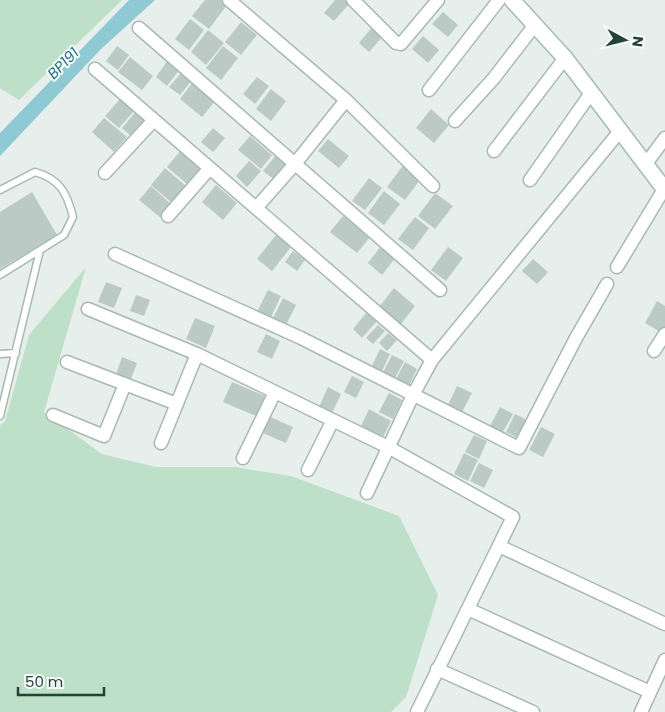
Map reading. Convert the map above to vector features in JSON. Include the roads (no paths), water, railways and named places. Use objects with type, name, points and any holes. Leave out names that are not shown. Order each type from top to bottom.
[{"type":"street","points":[[229,0],[346,100],[433,186]]},
{"type":"street","points":[[353,0],[396,43],[401,44],[438,0]]},
{"type":"street","points":[[430,90],[499,0]]},
{"type":"street","points":[[512,0],[534,26],[566,58],[665,190],[617,267]]},
{"type":"street","points":[[455,120],[494,78],[534,26]]},
{"type":"street","points":[[139,28],[294,165],[440,290]]},
{"type":"street","points":[[494,151],[566,58]]},
{"type":"street","points":[[95,68],[432,360]]},
{"type":"street","points":[[530,180],[591,93]]},
{"type":"street","points":[[256,208],[294,165],[346,100]]},
{"type":"street","points":[[104,174],[154,120]]},
{"type":"street","points":[[367,493],[413,395],[432,360],[620,131]]},
{"type":"street","points":[[646,165],[665,138]]},
{"type":"street","points":[[168,216],[210,168]]},
{"type":"street","points":[[115,254],[301,338],[519,448],[576,338],[607,284]]},
{"type":"street","points":[[88,309],[197,354],[333,420],[388,447],[513,517],[417,712]]},
{"type":"street","points":[[654,351],[665,334]]},
{"type":"street","points":[[161,443],[197,354]]},
{"type":"street","points":[[68,362],[177,404]]},
{"type":"street","points":[[53,416],[104,436],[125,384]]},
{"type":"street","points":[[243,458],[274,392]]},
{"type":"street","points":[[308,470],[333,420]]},
{"type":"street","points":[[499,546],[665,624]]},
{"type":"street","points":[[468,609],[650,692]]},
{"type":"street","points":[[641,712],[663,668]]},
{"type":"street","points":[[437,669],[533,712]]},
{"type":"lane","points":[[0,190],[36,172],[49,176],[61,185],[69,200],[74,217],[64,235],[0,275]]},
{"type":"lane","points":[[0,416],[40,250]]},
{"type":"lane","points":[[0,354],[16,354]]},
{"type":"water","points":[[129,0],[155,0],[101,49],[0,156],[0,133]]},
{"type":"water label","name":"BP191","points":[[63,63]]}]
